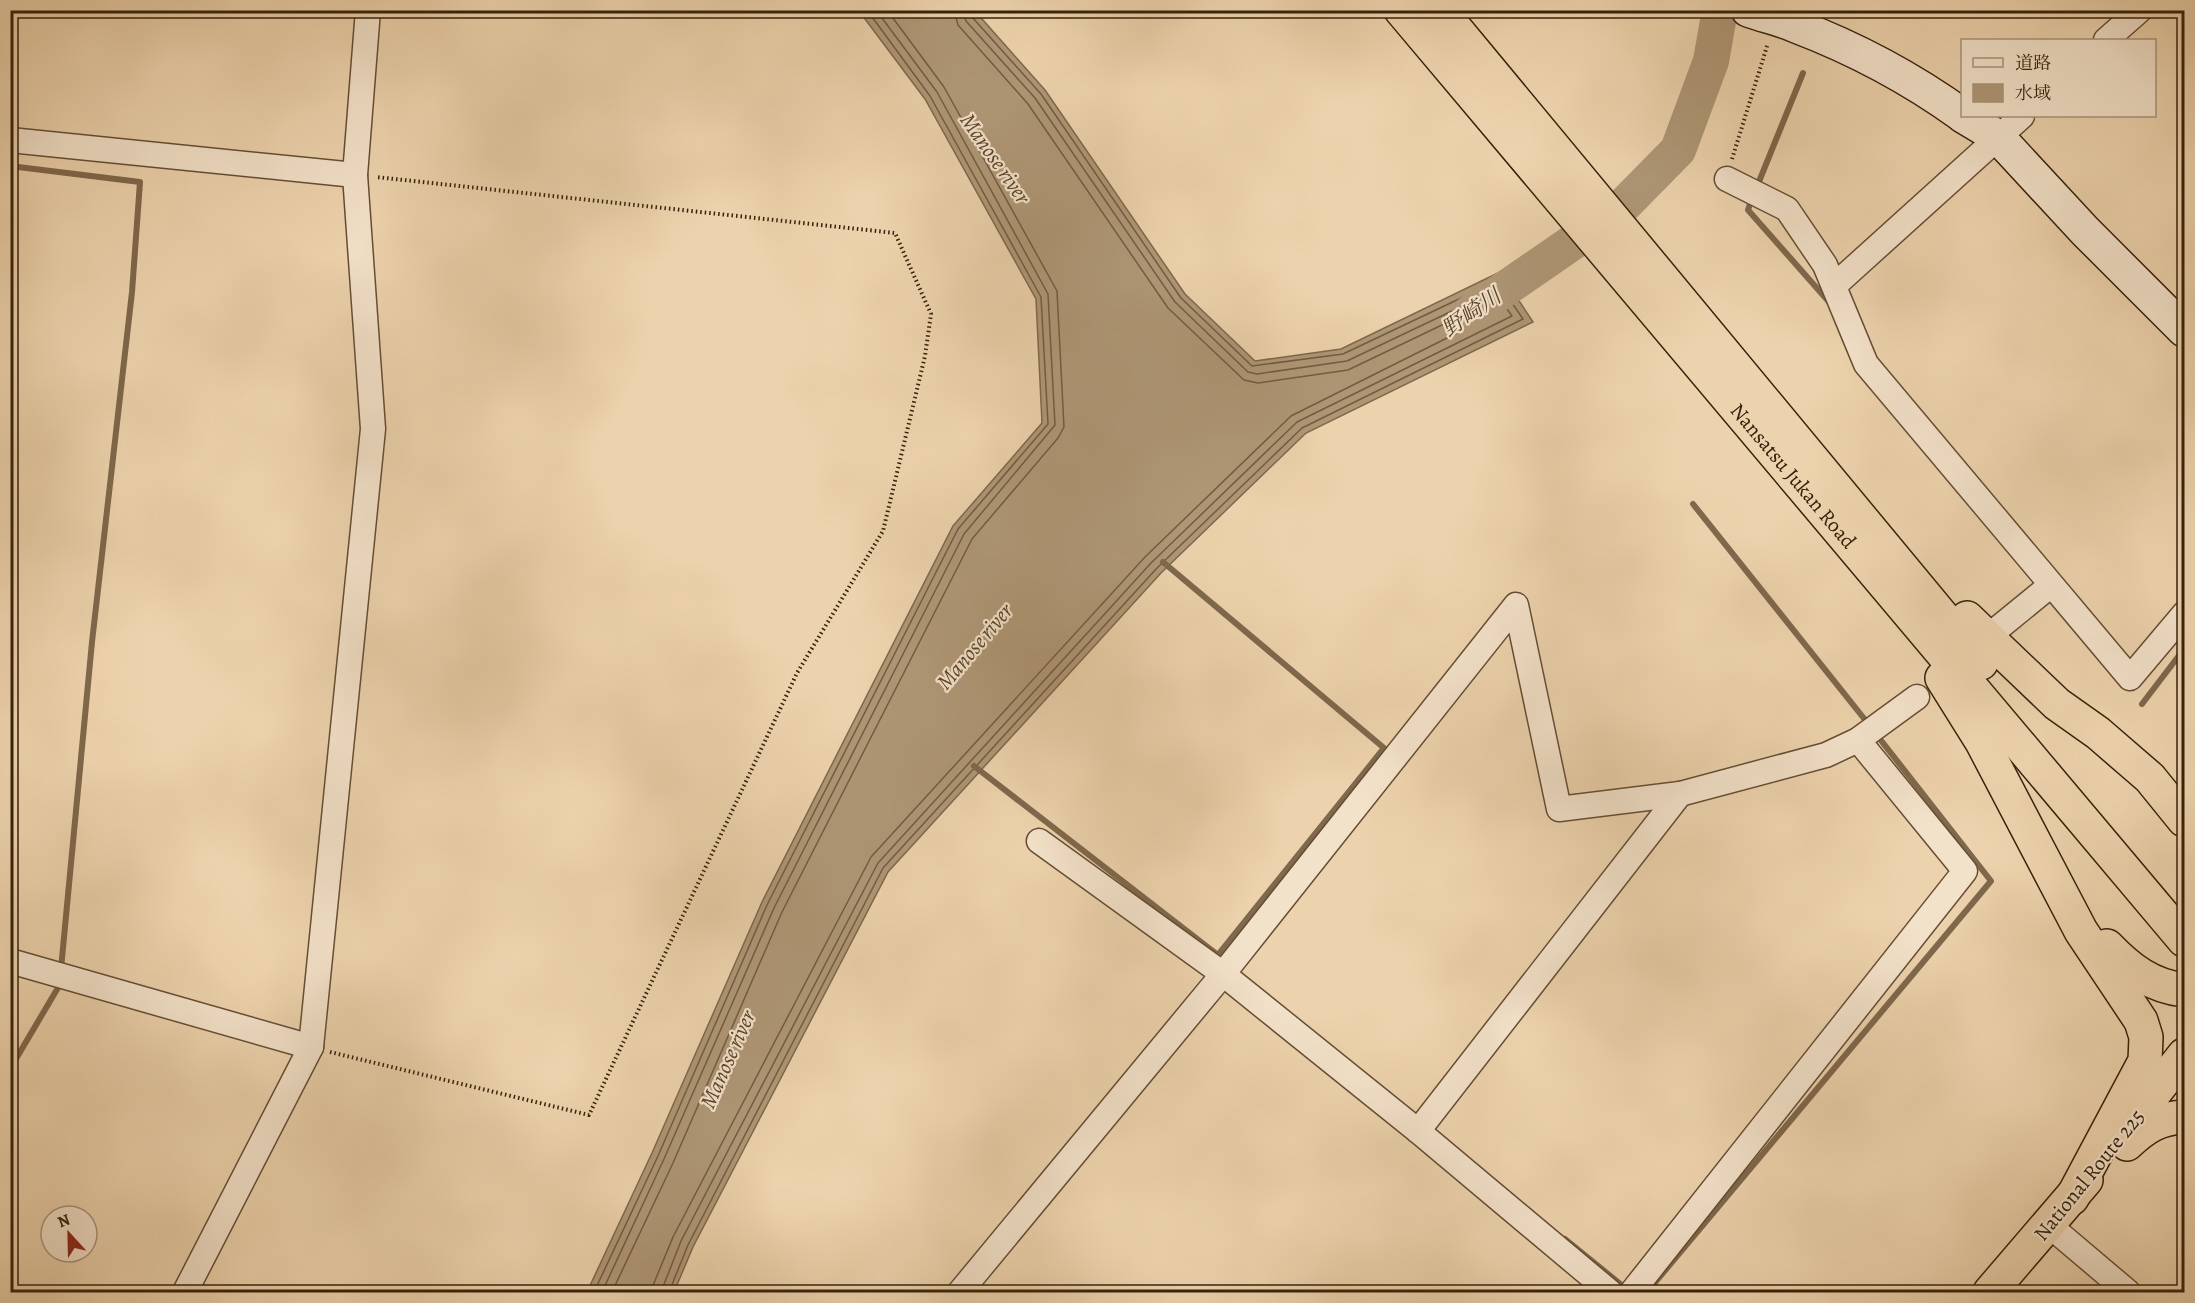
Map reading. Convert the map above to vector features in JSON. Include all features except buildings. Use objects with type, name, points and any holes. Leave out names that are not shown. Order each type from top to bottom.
[{"type":"highway","name":"Nansatsu Jukan Road","points":[[1401,10],[1558,175],[2184,910]]},
{"type":"highway","name":"Nansatsu Jukan Road","points":[[1440,10],[1558,175]]},
{"type":"highway","name":"Nansatsu Jukan Road","points":[[1722,370],[2184,940]]},
{"type":"highway","points":[[1722,370],[1895,542],[1977,628],[2057,704],[2098,733],[2150,778],[2184,820]]},
{"type":"highway","points":[[1722,370],[1839,554],[1933,663],[1982,742],[2081,931],[2141,1021],[2146,1038],[2145,1061],[2072,1198]]},
{"type":"highway","points":[[2056,880],[2100,938],[2126,966],[2148,980],[2184,990]]},
{"type":"highway","name":"National Route 225","points":[[1990,1293],[2050,1226],[2184,1056]]},
{"type":"highway","points":[[2072,1198],[2146,1126],[2168,1118],[2184,1117]]},
{"type":"street","points":[[185,1293],[311,1047],[373,429],[355,175],[368,10]]},
{"type":"street","points":[[2107,39],[2140,10]]},
{"type":"street","points":[[1761,15],[1795,25],[1877,64],[1929,91],[1961,114]]},
{"type":"street","points":[[1966,117],[1998,137],[2085,231],[2184,330]]},
{"type":"street","points":[[1835,285],[2021,117]]},
{"type":"street","points":[[10,140],[355,175]]},
{"type":"street","points":[[1726,179],[1787,209],[1805,232],[1835,285],[1866,364],[2130,678],[2184,614]]},
{"type":"street","points":[[1991,634],[2051,585]]},
{"type":"street","points":[[960,1293],[1223,974],[1516,605],[1559,809],[1680,794],[1826,755],[1858,740],[1917,697]]},
{"type":"street","points":[[1632,1293],[1965,871],[1858,740]]},
{"type":"street","points":[[1422,1126],[1680,794]]},
{"type":"street","points":[[1039,841],[1223,974],[1422,1126],[1610,1293]]},
{"type":"street","points":[[10,961],[311,1047]]},
{"type":"street","points":[[2050,1226],[2128,1293]]},
{"type":"path","points":[[1726,179],[1761,15]]},
{"type":"path","points":[[311,1047],[589,1115],[796,673],[883,531],[926,356],[931,314],[895,233],[355,175]]},
{"type":"water","name":"Manose river","points":[[859,11],[975,11],[1045,90],[1185,294],[1255,361],[1341,349],[1500,272],[1533,322],[1306,433],[1161,573],[888,872],[693,1247],[674,1292],[587,1292],[652,1153],[762,902],[953,526],[1042,423],[1036,299],[925,99]]},
{"type":"waterway","name":"野崎川","points":[[1470,313],[1618,211],[1678,150],[1711,61],[1720,10]]},
{"type":"waterway","points":[[1756,189],[1803,73]]},
{"type":"waterway","points":[[10,166],[140,182],[132,292],[92,642],[61,969]]},
{"type":"waterway","points":[[1752,198],[1748,210],[1830,303]]},
{"type":"waterway","points":[[1693,504],[1870,726]]},
{"type":"waterway","points":[[1163,562],[1384,748],[1218,955],[1224,960]]},
{"type":"waterway","points":[[2142,704],[2184,649]]},
{"type":"waterway","points":[[1647,1292],[1991,881],[1876,734]]},
{"type":"waterway","points":[[974,766],[1218,955]]},
{"type":"waterway","points":[[10,1069],[59,986]]},
{"type":"waterway","points":[[1565,1239],[1624,1287]]}]
